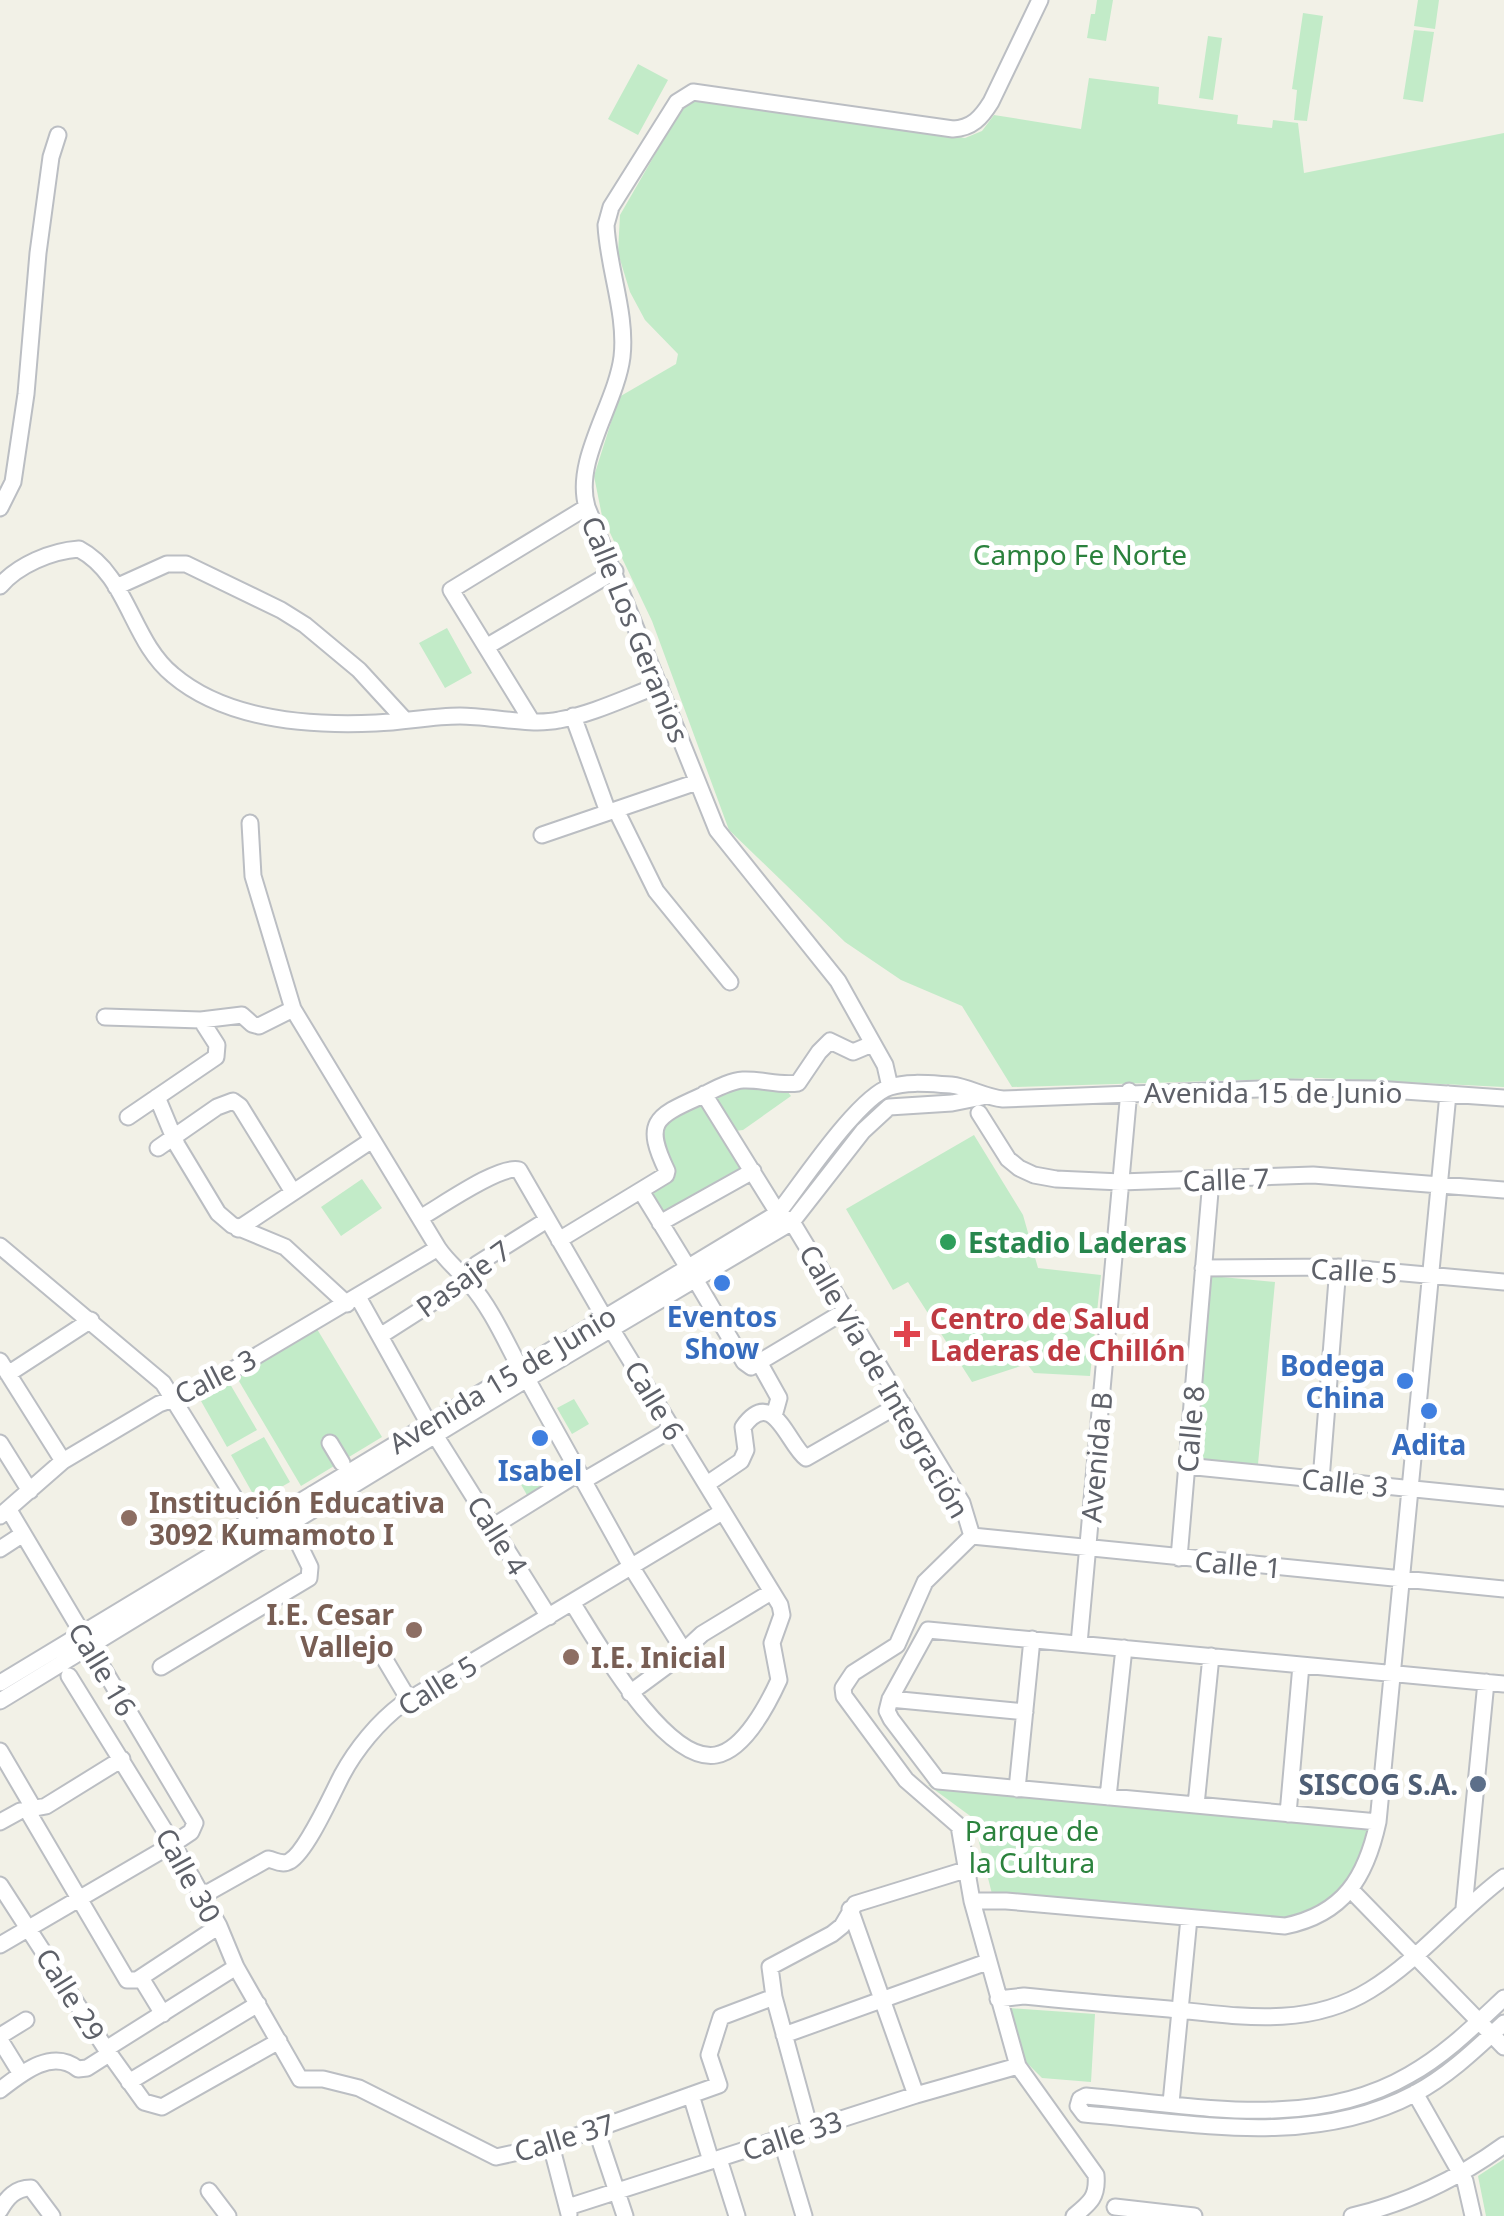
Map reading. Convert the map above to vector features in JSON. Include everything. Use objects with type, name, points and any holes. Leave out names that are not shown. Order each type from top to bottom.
[{"type":"street","name":"Calle Los Geranios","points":[[890,1087],[885,1065],[838,981],[716,830],[587,507],[583,481],[622,359],[622,329],[609,261],[607,216],[677,102],[689,94],[703,92],[964,128],[983,115],[1040,0]]},
{"type":"street","points":[[0,508],[14,482],[38,253],[51,157],[58,135]]},
{"type":"street","points":[[531,720],[452,590],[587,507]]},
{"type":"street","points":[[0,586],[29,564],[78,549],[101,565],[158,662],[177,679],[246,713],[339,724],[495,716],[557,721],[660,685]]},
{"type":"street","points":[[116,587],[167,564],[186,564],[305,625],[359,670],[404,719]]},
{"type":"street","points":[[486,647],[615,571]]},
{"type":"street","points":[[573,716],[612,811],[656,891],[730,982]]},
{"type":"street","points":[[542,836],[697,782]]},
{"type":"street","points":[[250,824],[253,876],[292,1009],[438,1248],[480,1296],[632,1568],[684,1651]]},
{"type":"street","points":[[105,1017],[202,1020],[242,1015],[258,1026],[292,1009]]},
{"type":"street","points":[[128,1117],[216,1057],[216,1045],[202,1020]]},
{"type":"street","points":[[559,1240],[666,1176],[654,1144],[656,1123],[665,1112],[742,1080],[798,1083],[824,1044],[835,1042],[853,1052],[872,1044]]},
{"type":"street","name":"Avenida 15 de Junio","points":[[785,1217],[863,1106],[890,1087],[962,1087],[980,1105]]},
{"type":"street","name":"Avenida 15 de Junio","points":[[0,1701],[254,1529],[432,1429],[785,1217],[889,1107],[980,1105],[1002,1099],[1129,1092],[1284,1088],[1504,1098]]},
{"type":"street","name":"Avenida B","points":[[1079,1644],[1129,1092]]},
{"type":"street","name":"Calle Vía de Integración","points":[[704,1094],[845,1311],[962,1503],[972,1536],[925,1582],[897,1645],[853,1673],[843,1688],[847,1702],[906,1780],[959,1826],[972,1901],[1018,2066],[1096,2176],[1097,2192],[1074,2216]]},
{"type":"street","points":[[972,1901],[1285,1926],[1316,1915],[1352,1890],[1363,1873],[1378,1822],[1448,1094]]},
{"type":"street","points":[[157,1097],[174,1137],[218,1213],[238,1228],[372,1140]]},
{"type":"street","points":[[158,1148],[224,1103],[237,1102],[293,1192]]},
{"type":"street","name":"Calle 7","points":[[980,1105],[1008,1159],[1020,1168],[1056,1179],[1121,1182],[1313,1175],[1504,1190]]},
{"type":"street","name":"Calle 6","points":[[420,1218],[512,1168],[519,1170],[772,1592]]},
{"type":"street","points":[[660,1223],[752,1171]]},
{"type":"street","name":"Calle 8","points":[[1178,1558],[1211,1180]]},
{"type":"street","points":[[641,1191],[744,1362],[751,1367],[845,1311]]},
{"type":"street","name":"Pasaje 7","points":[[380,1336],[456,1288],[477,1264],[547,1220]]},
{"type":"street","name":"Calle 4","points":[[238,1228],[284,1247],[352,1300],[380,1336],[548,1618]]},
{"type":"street","name":"Calle 3","points":[[4,1513],[63,1461],[159,1404],[199,1390],[438,1248]]},
{"type":"street","points":[[4,1254],[91,1320],[164,1383],[254,1529]]},
{"type":"street","points":[[1321,1480],[1338,1267]]},
{"type":"street","name":"Calle 5","points":[[1203,1268],[1338,1267],[1504,1282]]},
{"type":"street","points":[[63,1461],[4,1367],[91,1320]]},
{"type":"street","points":[[760,1364],[779,1398],[774,1416]]},
{"type":"street","points":[[706,1484],[744,1456],[742,1432],[746,1422],[766,1413],[774,1416],[802,1457],[811,1458],[902,1403]]},
{"type":"street","name":"Avenida 15 de Junio","points":[[0,1683],[290,1526],[432,1429]]},
{"type":"street","points":[[492,1527],[672,1429]]},
{"type":"street","points":[[0,1443],[30,1491]]},
{"type":"street","points":[[330,1444],[342,1462]]},
{"type":"street","name":"Calle 3","points":[[1186,1466],[1504,1498]]},
{"type":"street","name":"Calle 5","points":[[202,1896],[268,1859],[282,1863],[292,1859],[354,1756],[386,1718],[409,1700],[722,1512]]},
{"type":"street","name":"Calle 16","points":[[4,1513],[24,1534],[194,1819],[194,1828],[173,1844]]},
{"type":"street","points":[[160,1667],[309,1578],[310,1567],[290,1526]]},
{"type":"street","points":[[0,1549],[24,1534]]},
{"type":"street","name":"Calle 1","points":[[972,1536],[1504,1589]]},
{"type":"street","points":[[573,1604],[630,1694],[664,1730],[707,1755],[722,1753],[745,1734],[779,1680],[772,1643],[782,1610],[772,1592],[702,1634],[630,1694]]},
{"type":"street","points":[[1378,1822],[938,1781],[891,1719],[890,1699],[928,1630],[1504,1684]]},
{"type":"street","points":[[1017,1788],[1032,1639]]},
{"type":"street","points":[[378,1648],[409,1700]]},
{"type":"street","points":[[1108,1797],[1124,1648]]},
{"type":"street","points":[[1196,1805],[1211,1656]]},
{"type":"street","points":[[1288,1814],[1301,1664]]},
{"type":"street","name":"Calle 30","points":[[69,1676],[173,1844],[219,1926],[236,1967],[300,2079]]},
{"type":"street","points":[[1464,1908],[1486,1682]]},
{"type":"street","points":[[890,1699],[1025,1712]]},
{"type":"street","points":[[0,1751],[125,1976],[134,1982],[219,1926]]},
{"type":"street","points":[[0,1822],[46,1806],[122,1759]]},
{"type":"street","points":[[0,1945],[173,1844]]},
{"type":"street","points":[[810,2129],[774,1996],[770,1967],[832,1934],[842,1926],[855,1904],[965,1870]]},
{"type":"street","points":[[998,2000],[1024,1996],[1266,2018],[1316,2012],[1365,1993],[1504,1877]]},
{"type":"street","name":"Calle 29","points":[[0,1885],[144,2102],[162,2108],[279,2041]]},
{"type":"street","points":[[1352,1890],[1479,2021],[1498,2029],[1504,2047]]},
{"type":"street","points":[[850,1909],[916,2095]]},
{"type":"street","points":[[1171,2103],[1189,1918]]},
{"type":"street","points":[[784,2034],[987,1962]]},
{"type":"street","points":[[0,2090],[21,2074],[53,2059],[67,2060],[78,2069],[86,2068],[236,1967]]},
{"type":"street","points":[[141,1978],[163,2014]]},
{"type":"street","name":"Calle 37","points":[[300,2079],[359,2088],[496,2157],[551,2145],[720,2085],[709,2054],[720,2017],[774,1996]]},
{"type":"street","points":[[1498,2029],[1463,2060],[1415,2093],[1356,2117],[1288,2128],[1084,2114],[1078,2106],[1086,2096],[1276,2111],[1341,2102],[1380,2090],[1436,2058],[1504,1998]]},
{"type":"street","points":[[130,2082],[258,2004]]},
{"type":"street","points":[[21,2074],[0,2038],[26,2020]]},
{"type":"street","name":"Calle 33","points":[[569,2212],[617,2192],[810,2129],[1018,2066]]},
{"type":"street","points":[[1415,2093],[1461,2174],[1473,2216]]},
{"type":"street","points":[[691,2095],[737,2216]]},
{"type":"street","points":[[596,2129],[625,2216]]},
{"type":"street","points":[[781,2139],[804,2216]]},
{"type":"street","points":[[551,2145],[569,2212]]},
{"type":"street","points":[[1352,2216],[1374,2213],[1415,2197],[1461,2174],[1504,2145]]},
{"type":"street","points":[[0,2210],[7,2198],[26,2187],[52,2216]]},
{"type":"street","points":[[209,2191],[228,2216]]},
{"type":"street","points":[[1115,2208],[1194,2216]]},
{"type":"green space","points":[[1097,0],[1113,0],[1106,41],[1087,38]]},
{"type":"green space","points":[[1418,0],[1439,0],[1435,29],[1414,26]]},
{"type":"green space","points":[[1303,13],[1323,16],[1307,121],[1294,120],[1297,90],[1292,89]]},
{"type":"green space","points":[[1414,30],[1434,32],[1423,102],[1403,99]]},
{"type":"green space","points":[[1208,36],[1222,38],[1213,100],[1199,98]]},
{"type":"green space","points":[[638,64],[668,80],[638,135],[608,119]]},
{"type":"green space","name":"Campo Fe Norte","points":[[1089,78],[1159,87],[1158,104],[1238,115],[1237,124],[1272,128],[1273,120],[1298,123],[1304,173],[1504,133],[1504,1087],[1318,1078],[1012,1087],[962,1006],[901,980],[845,942],[729,830],[652,621],[602,516],[594,476],[619,397],[676,364],[678,354],[645,320],[630,292],[618,253],[620,215],[684,104],[697,98],[965,138],[982,131],[994,115],[1081,129]]},
{"type":"green space","points":[[447,628],[472,673],[445,688],[419,643]]},
{"type":"green space","points":[[727,1086],[787,1091],[791,1096],[743,1130],[735,1131],[712,1097]]},
{"type":"green space","points":[[702,1101],[745,1167],[663,1216],[648,1189],[674,1175],[656,1144],[657,1125]]},
{"type":"green space","name":"Estadio Laderas","points":[[974,1135],[1023,1215],[1038,1268],[1101,1275],[1090,1376],[1034,1373],[1027,1364],[972,1382],[908,1282],[893,1290],[846,1209]]},
{"type":"green space","points":[[362,1179],[382,1208],[341,1236],[321,1207]]},
{"type":"green space","points":[[1211,1276],[1275,1282],[1258,1464],[1195,1459]]},
{"type":"green space","points":[[314,1324],[382,1437],[301,1486],[233,1371]]},
{"type":"green space","points":[[230,1384],[257,1430],[227,1447],[201,1401]]},
{"type":"green space","points":[[574,1399],[589,1424],[572,1434],[557,1408]]},
{"type":"green space","points":[[264,1437],[290,1482],[257,1501],[231,1455]]},
{"type":"green space","points":[[535,1462],[547,1483],[527,1495],[515,1474]]},
{"type":"green space","name":"Parque de la Cultura","points":[[928,1785],[1363,1827],[1370,1831],[1354,1879],[1322,1906],[1286,1921],[992,1894],[973,1818]]},
{"type":"green space","points":[[1009,2008],[1095,2014],[1091,2082],[1042,2078],[1026,2062]]},
{"type":"green space","points":[[1504,2159],[1504,2216],[1486,2216],[1478,2176]]},
{"type":"place","name":"Estadio Laderas","points":[[948,1242]]},
{"type":"place","name":"Eventos Show","points":[[722,1283]]},
{"type":"place","name":"Centro de Salud Laderas de Chillón","points":[[907,1334]]},
{"type":"place","name":"Bodega China","points":[[1405,1381]]},
{"type":"place","name":"Adita","points":[[1429,1411]]},
{"type":"place","name":"Isabel","points":[[540,1438]]},
{"type":"place","name":"Institución Educativa 3092 Kumamoto I","points":[[129,1518]]},
{"type":"place","name":"I.E. Cesar Vallejo","points":[[414,1630]]},
{"type":"place","name":"I.E. Inicial","points":[[571,1657]]},
{"type":"place","name":"SISCOG S.A.","points":[[1478,1784]]}]
